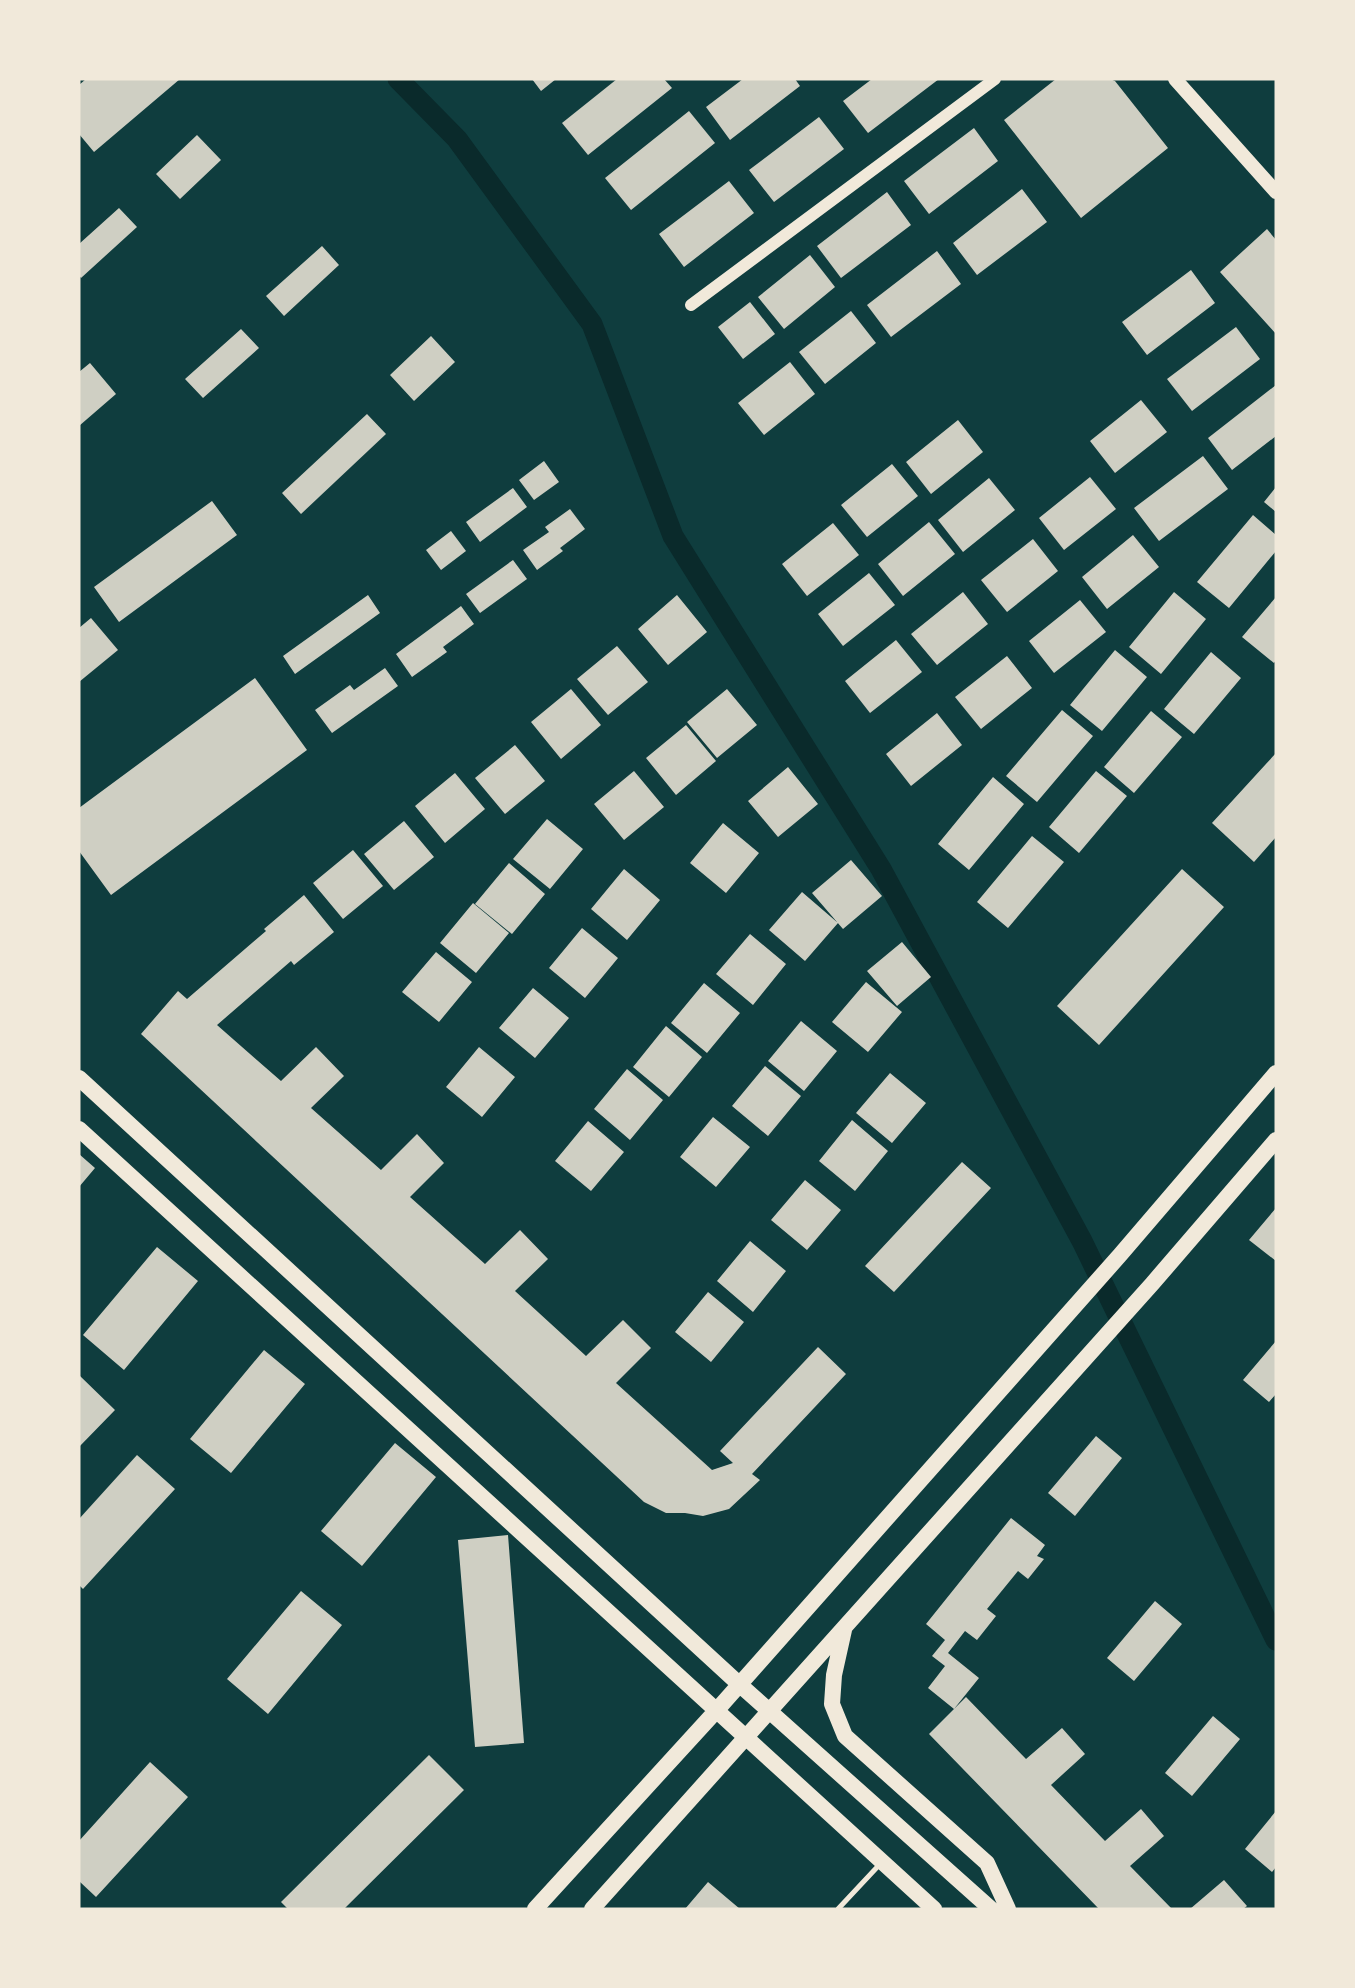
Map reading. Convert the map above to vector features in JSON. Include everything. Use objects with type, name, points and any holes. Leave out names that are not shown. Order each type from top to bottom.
[{"type":"main road","points":[[1175,79],[1276,192]]},
{"type":"main road","points":[[535,1909],[716,1711],[1276,1073]]},
{"type":"main road","points":[[79,1078],[739,1684],[991,1909]]},
{"type":"main road","points":[[79,1129],[934,1909]]},
{"type":"main road","points":[[592,1909],[1152,1284],[1276,1140]]},
{"type":"main road","points":[[844,1628],[832,1704],[845,1736],[987,1863],[1008,1909]]},
{"type":"street","points":[[691,304],[995,79]]},
{"type":"lane","points":[[838,1909],[882,1862]]},
{"type":"building","points":[[86,79],[180,79],[94,152],[79,134],[79,85]]},
{"type":"building","points":[[532,79],[556,79],[541,91]]},
{"type":"building","points":[[617,79],[664,79],[672,88],[588,155],[562,123]]},
{"type":"building","points":[[743,79],[795,79],[800,86],[730,140],[706,107]]},
{"type":"building","points":[[872,79],[939,79],[868,133],[843,101]]},
{"type":"building","points":[[1056,79],[1115,81],[1168,148],[1081,218],[1004,120]]},
{"type":"building","points":[[689,111],[715,143],[631,210],[605,178]]},
{"type":"building","points":[[819,117],[844,149],[774,202],[749,170]]},
{"type":"building","points":[[974,128],[998,161],[929,214],[904,181]]},
{"type":"building","points":[[197,135],[221,160],[180,199],[156,174]]},
{"type":"building","points":[[729,181],[754,213],[684,267],[659,234]]},
{"type":"building","points":[[1022,189],[1047,222],[977,275],[953,243]]},
{"type":"building","points":[[887,192],[911,225],[841,278],[817,246]]},
{"type":"building","points":[[119,208],[137,227],[81,278],[79,244]]},
{"type":"building","points":[[1267,229],[1276,240],[1276,334],[1220,272]]},
{"type":"building","points":[[322,246],[339,265],[284,316],[266,296]]},
{"type":"building","points":[[937,251],[961,284],[891,337],[867,305]]},
{"type":"building","points":[[810,255],[835,287],[784,329],[758,297]]},
{"type":"building","points":[[1191,270],[1215,303],[1147,355],[1122,322]]},
{"type":"building","points":[[750,302],[775,334],[743,359],[718,327]]},
{"type":"building","points":[[851,311],[876,343],[825,384],[799,352]]},
{"type":"building","points":[[1236,327],[1260,359],[1192,411],[1167,379]]},
{"type":"building","points":[[241,329],[259,348],[203,398],[185,379]]},
{"type":"building","points":[[431,336],[455,362],[414,401],[390,375]]},
{"type":"building","points":[[790,362],[815,394],[764,435],[738,403]]},
{"type":"building","points":[[90,363],[116,394],[79,426],[79,372]]},
{"type":"building","points":[[1276,385],[1276,436],[1232,470],[1208,438]]},
{"type":"building","points":[[1141,400],[1167,432],[1115,473],[1090,441]]},
{"type":"building","points":[[367,414],[386,434],[301,514],[282,493]]},
{"type":"building","points":[[958,420],[983,452],[931,494],[906,462]]},
{"type":"building","points":[[1203,456],[1228,489],[1159,541],[1134,508]]},
{"type":"building","points":[[544,461],[559,482],[534,500],[519,480]]},
{"type":"building","points":[[892,464],[918,496],[867,537],[841,505]]},
{"type":"building","points":[[1090,477],[1116,509],[1064,550],[1039,518]]},
{"type":"building","points":[[989,478],[1015,510],[963,552],[938,520]]},
{"type":"building","points":[[1276,487],[1276,512],[1264,502]]},
{"type":"building","points":[[513,488],[527,507],[480,542],[466,522]]},
{"type":"building","points":[[212,501],[237,535],[119,622],[94,587]]},
{"type":"building","points":[[570,509],[585,529],[560,548],[563,551],[537,570],[523,550],[549,532],[545,527]]},
{"type":"building","points":[[1253,515],[1276,535],[1276,551],[1229,608],[1197,582]]},
{"type":"building","points":[[929,522],[955,554],[903,596],[878,564]]},
{"type":"building","points":[[833,523],[859,555],[807,596],[782,564]]},
{"type":"building","points":[[451,531],[466,551],[441,570],[426,550]]},
{"type":"building","points":[[1133,535],[1159,567],[1107,609],[1082,577]]},
{"type":"building","points":[[1033,539],[1058,571],[1007,612],[981,580]]},
{"type":"building","points":[[513,560],[527,579],[480,613],[466,594]]},
{"type":"building","points":[[869,573],[895,605],[843,646],[818,614]]},
{"type":"building","points":[[963,592],[988,624],[937,665],[911,634]]},
{"type":"building","points":[[1174,592],[1206,619],[1161,674],[1129,647]]},
{"type":"building","points":[[368,595],[380,613],[295,674],[283,656]]},
{"type":"building","points":[[677,595],[707,632],[668,665],[638,629]]},
{"type":"building","points":[[1276,597],[1276,660],[1274,663],[1242,637]]},
{"type":"building","points":[[1080,600],[1106,632],[1054,673],[1029,641]]},
{"type":"building","points":[[461,606],[474,624],[443,647],[447,652],[412,677],[396,654]]},
{"type":"building","points":[[91,618],[118,650],[79,682],[79,628]]},
{"type":"building","points":[[896,640],[922,672],[870,713],[845,681]]},
{"type":"building","points":[[617,646],[648,682],[608,715],[577,679]]},
{"type":"building","points":[[1115,650],[1147,677],[1102,731],[1070,705]]},
{"type":"building","points":[[1211,652],[1241,678],[1194,734],[1164,709]]},
{"type":"building","points":[[1007,656],[1032,688],[981,729],[955,697]]},
{"type":"building","points":[[385,668],[398,686],[332,733],[315,710],[350,685],[354,690]]},
{"type":"building","points":[[255,678],[307,750],[111,895],[79,851],[79,808]]},
{"type":"building","points":[[571,689],[601,725],[561,759],[531,722]]},
{"type":"building","points":[[727,689],[757,725],[717,758],[687,722]]},
{"type":"building","points":[[1062,710],[1093,736],[1037,802],[1006,776]]},
{"type":"building","points":[[1151,711],[1182,737],[1134,793],[1104,767]]},
{"type":"building","points":[[937,713],[962,745],[911,786],[886,754]]},
{"type":"building","points":[[686,725],[716,761],[676,795],[646,758]]},
{"type":"building","points":[[515,745],[545,781],[505,814],[475,778]]},
{"type":"building","points":[[1276,753],[1276,837],[1254,862],[1212,823]]},
{"type":"building","points":[[788,767],[818,804],[778,837],[748,801]]},
{"type":"building","points":[[634,771],[664,807],[624,840],[594,804]]},
{"type":"building","points":[[1096,771],[1127,796],[1079,853],[1049,827]]},
{"type":"building","points":[[455,773],[485,809],[445,843],[415,806]]},
{"type":"building","points":[[993,777],[1024,804],[969,870],[938,844]]},
{"type":"building","points":[[547,819],[583,849],[550,889],[513,859]]},
{"type":"building","points":[[404,821],[434,857],[394,890],[364,854]]},
{"type":"building","points":[[723,823],[759,853],[726,893],[690,863]]},
{"type":"building","points":[[1032,836],[1064,862],[1008,928],[977,902]]},
{"type":"building","points":[[353,850],[383,886],[343,919],[313,883]]},
{"type":"building","points":[[851,860],[882,896],[843,929],[812,893]]},
{"type":"building","points":[[509,863],[545,894],[512,934],[475,904]]},
{"type":"building","points":[[624,869],[660,900],[627,940],[591,909]]},
{"type":"building","points":[[1182,869],[1224,907],[1099,1045],[1057,1006]]},
{"type":"building","points":[[802,892],[838,923],[805,961],[769,930]]},
{"type":"building","points":[[304,895],[334,932],[294,965],[291,961],[217,1025],[281,1081],[316,1047],[344,1076],[311,1108],[381,1170],[417,1134],[444,1163],[410,1197],[485,1264],[520,1230],[548,1259],[515,1291],[586,1356],[623,1320],[651,1348],[616,1383],[712,1470],[733,1463],[720,1451],[818,1347],[846,1374],[752,1474],[760,1480],[729,1509],[703,1516],[666,1513],[644,1502],[141,1034],[178,991],[187,999]]},
{"type":"building","points":[[473,903],[509,933],[476,973],[440,943]]},
{"type":"building","points":[[582,928],[618,958],[585,998],[549,968]]},
{"type":"building","points":[[750,934],[786,964],[753,1005],[716,974]]},
{"type":"building","points":[[902,942],[931,977],[897,1006],[867,971]]},
{"type":"building","points":[[436,952],[472,982],[439,1022],[402,992]]},
{"type":"building","points":[[866,982],[902,1012],[868,1052],[832,1022]]},
{"type":"building","points":[[704,983],[740,1013],[707,1053],[671,1023]]},
{"type":"building","points":[[533,988],[569,1018],[535,1058],[499,1028]]},
{"type":"building","points":[[801,1021],[837,1051],[804,1091],[768,1061]]},
{"type":"building","points":[[666,1026],[702,1057],[669,1097],[633,1067]]},
{"type":"building","points":[[479,1047],[515,1077],[482,1117],[446,1087]]},
{"type":"building","points":[[765,1066],[801,1096],[768,1136],[732,1106]]},
{"type":"building","points":[[627,1069],[663,1100],[630,1140],[594,1109]]},
{"type":"building","points":[[890,1073],[926,1103],[892,1143],[856,1113]]},
{"type":"building","points":[[713,1117],[750,1147],[716,1187],[680,1157]]},
{"type":"building","points":[[852,1120],[888,1151],[855,1191],[819,1161]]},
{"type":"building","points":[[588,1121],[624,1152],[591,1191],[555,1161]]},
{"type":"building","points":[[79,1154],[95,1168],[79,1187]]},
{"type":"building","points":[[962,1162],[991,1188],[894,1292],[865,1266]]},
{"type":"building","points":[[805,1180],[841,1210],[807,1250],[771,1220]]},
{"type":"building","points":[[1276,1208],[1276,1261],[1249,1240]]},
{"type":"building","points":[[750,1241],[786,1271],[753,1312],[717,1281]]},
{"type":"building","points":[[157,1247],[198,1281],[124,1370],[83,1335]]},
{"type":"building","points":[[708,1292],[744,1322],[711,1362],[675,1332]]},
{"type":"building","points":[[1276,1341],[1276,1394],[1269,1402],[1243,1380]]},
{"type":"building","points":[[264,1350],[305,1384],[231,1473],[190,1439]]},
{"type":"building","points":[[79,1375],[115,1410],[79,1447]]},
{"type":"building","points":[[1096,1436],[1122,1458],[1075,1516],[1048,1493]]},
{"type":"building","points":[[395,1443],[436,1477],[362,1566],[321,1531]]},
{"type":"building","points":[[137,1455],[175,1489],[83,1589],[79,1585],[79,1519]]},
{"type":"building","points":[[1011,1518],[1045,1545],[1037,1556],[1044,1559],[1028,1579],[1018,1571],[987,1609],[996,1616],[977,1640],[965,1631],[948,1653],[979,1678],[954,1709],[928,1688],[945,1666],[932,1656],[945,1640],[926,1624]]},
{"type":"building","points":[[508,1535],[524,1743],[475,1747],[458,1540]]},
{"type":"building","points":[[301,1591],[342,1625],[268,1714],[227,1679]]},
{"type":"building","points":[[1155,1601],[1182,1624],[1134,1681],[1107,1658]]},
{"type":"building","points":[[966,1697],[1026,1759],[1062,1728],[1085,1754],[1051,1785],[1105,1841],[1141,1809],[1164,1836],[1130,1866],[1172,1909],[1099,1909],[929,1734]]},
{"type":"building","points":[[1213,1716],[1240,1739],[1192,1796],[1165,1773]]},
{"type":"building","points":[[429,1755],[464,1790],[344,1909],[288,1909],[281,1902]]},
{"type":"building","points":[[150,1762],[188,1797],[96,1897],[79,1881],[79,1841]]},
{"type":"building","points":[[1276,1811],[1276,1867],[1272,1872],[1245,1849]]},
{"type":"building","points":[[1224,1880],[1247,1906],[1243,1909],[1190,1909]]},
{"type":"building","points":[[708,1882],[740,1909],[685,1909]]},
{"type":"waterway","points":[[398,79],[457,139],[592,324],[673,536],[881,869],[1082,1241],[1276,1640]]}]
